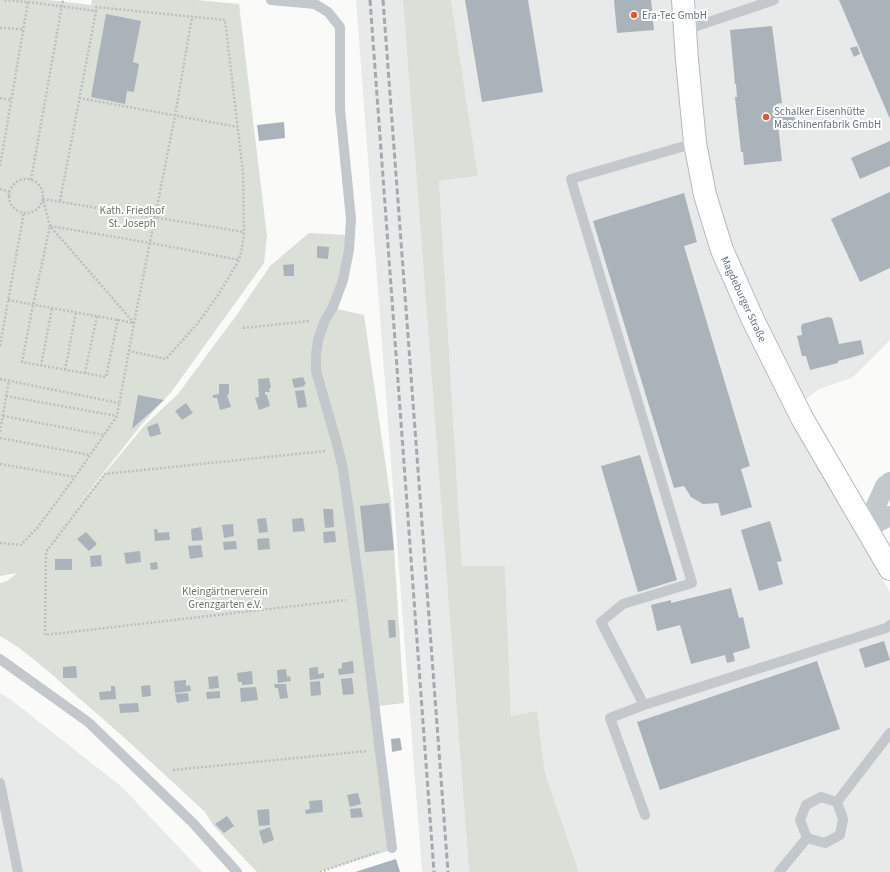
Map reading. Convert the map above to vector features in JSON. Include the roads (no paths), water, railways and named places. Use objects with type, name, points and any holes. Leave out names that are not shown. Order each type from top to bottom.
[{"type":"street","name":"Magdeburger Straße","points":[[683,0],[695,143],[705,194],[725,257],[753,320],[802,418],[890,570]]},
{"type":"street","points":[[866,528],[885,486],[890,482]]},
{"type":"street","points":[[866,528],[890,516]]},
{"type":"lane","points":[[271,0],[316,4],[328,12],[340,27],[340,109],[351,219],[349,250],[343,280],[333,307],[325,320],[318,340],[316,371],[343,470],[361,598],[392,848]]},
{"type":"lane","points":[[685,30],[774,0]]},
{"type":"lane","points":[[644,705],[601,622],[623,604],[692,583],[571,179],[695,143]]},
{"type":"lane","points":[[645,815],[610,718],[644,705],[886,628],[890,625]]},
{"type":"lane","points":[[0,659],[88,722],[192,822],[237,872]]},
{"type":"lane","points":[[837,802],[890,733]]},
{"type":"lane","points":[[0,783],[18,872]]},
{"type":"lane","points":[[807,838],[800,820],[806,805],[821,797],[837,802]]},
{"type":"lane","points":[[807,838],[825,843],[840,835],[844,820],[837,802]]},
{"type":"lane","points":[[779,872],[807,838]]},
{"type":"railway","points":[[370,0],[434,872]]},
{"type":"railway","points":[[383,0],[448,872]]},
{"type":"place","name":"Era-Tec GmbH","points":[[634,15]]},
{"type":"place","name":"Schalker Eisenhütte Maschinenfabrik GmbH","points":[[766,117]]},
{"type":"park label","name":"Kath. Friedhof St. Joseph","points":[[132,216]]},
{"type":"park label","name":"Kleingärtnerverein Grenzgarten e.V.","points":[[225,597]]}]
